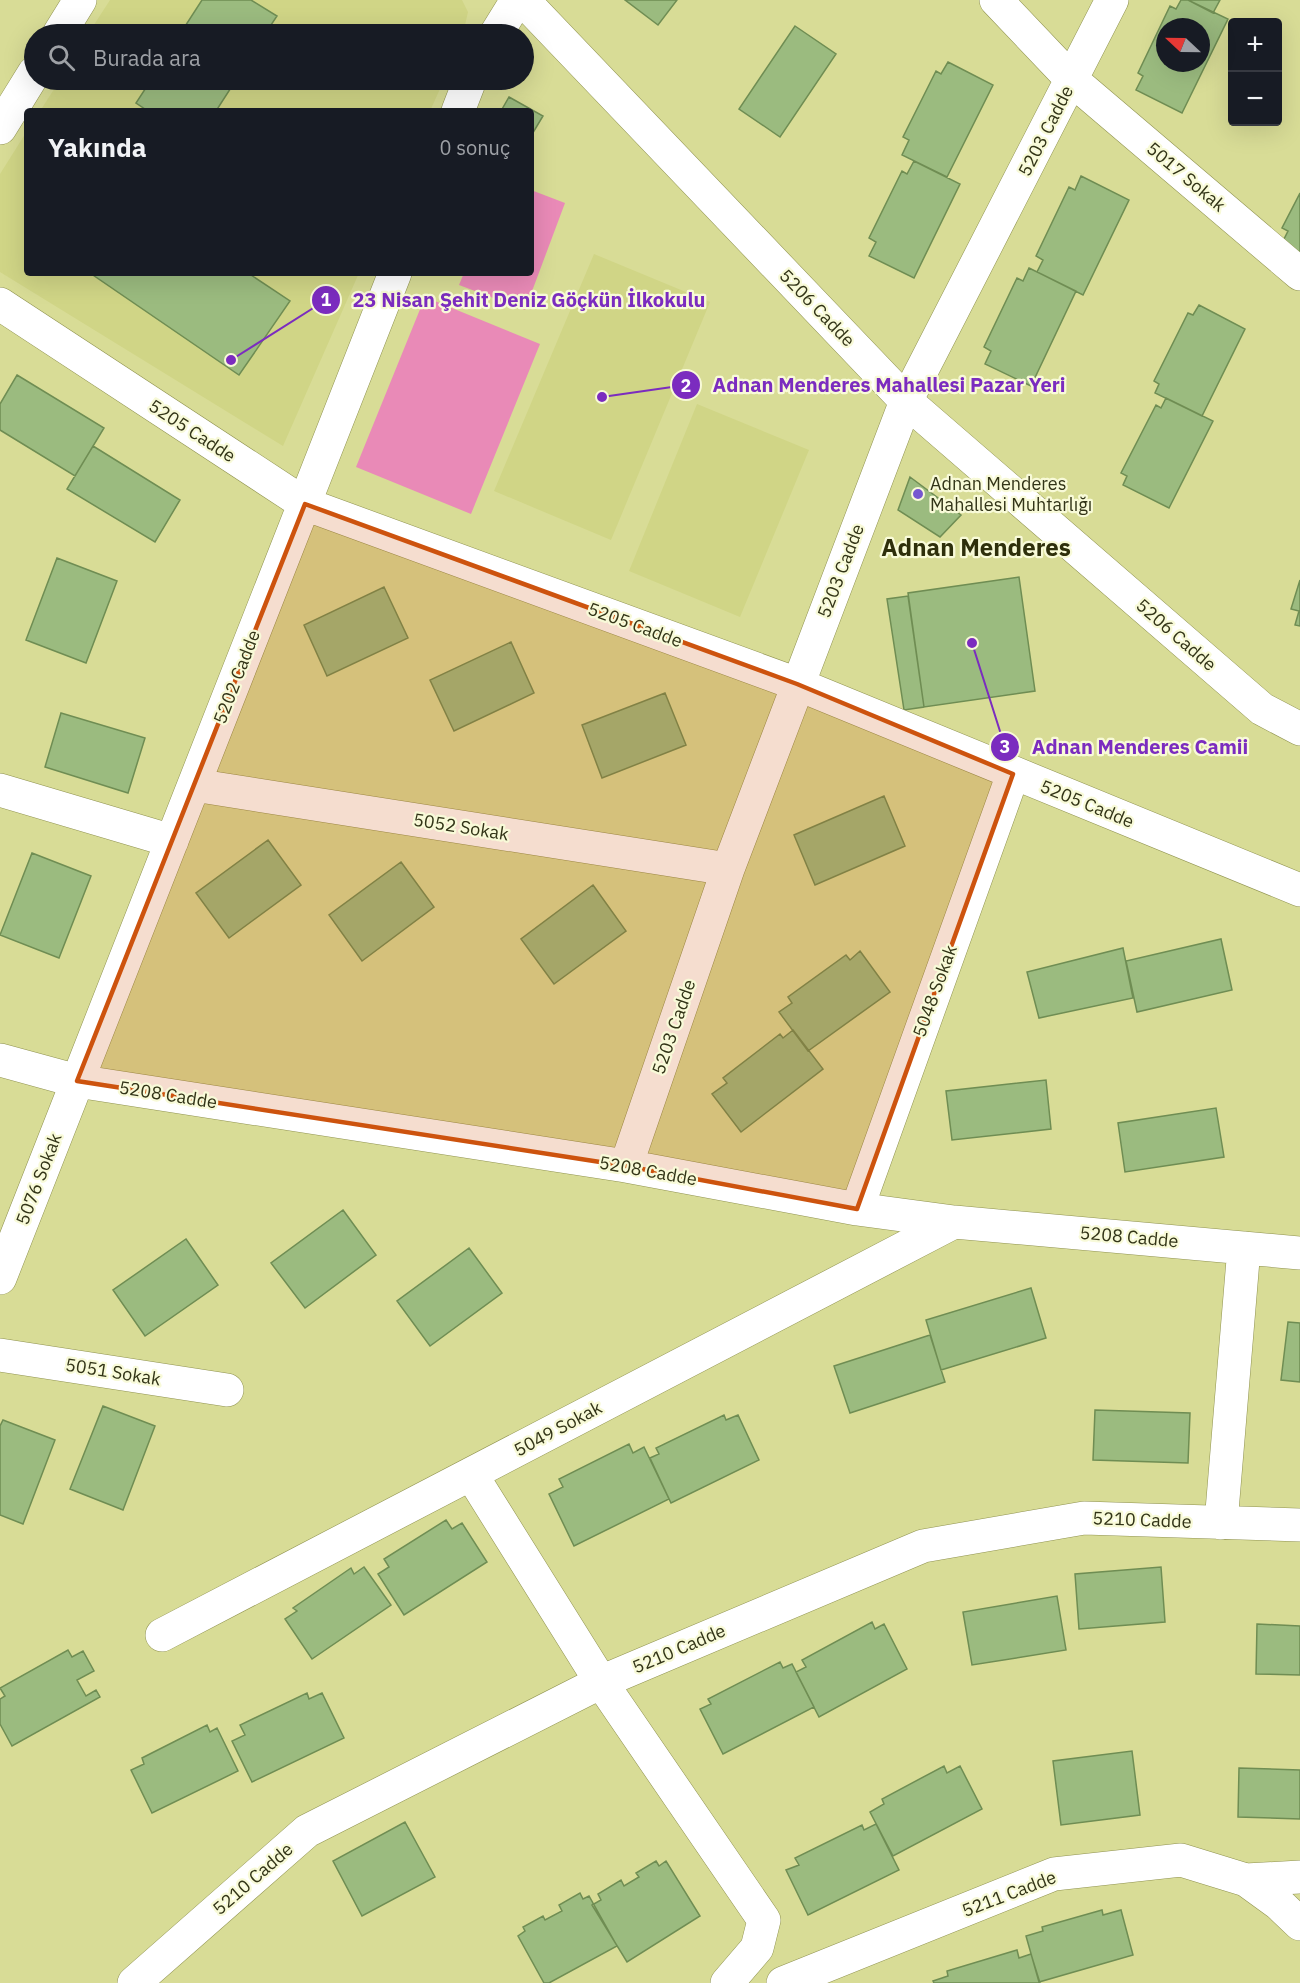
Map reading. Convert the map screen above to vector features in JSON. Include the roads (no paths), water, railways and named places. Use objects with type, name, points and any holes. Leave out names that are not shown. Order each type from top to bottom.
[{"type":"street","points":[[64,24],[80,0]]},
{"type":"street","points":[[502,24],[517,0]]},
{"type":"street","name":"5206 Cadde","points":[[523,0],[906,401],[1262,709],[1300,729]]},
{"type":"street","name":"5017 Sokak","points":[[996,0],[1072,80],[1300,274]]},
{"type":"street","name":"5203 Cadde","points":[[626,1166],[728,869],[906,401],[1112,0]]},
{"type":"street","points":[[0,128],[24,89]]},
{"type":"street","points":[[459,108],[466,90]]},
{"type":"street","name":"5202 Cadde","points":[[77,1081],[394,276]]},
{"type":"street","name":"5205 Cadde","points":[[0,304],[305,504],[797,684],[1300,890]]},
{"type":"street","name":"5048 Sokak","points":[[857,1209],[1013,774]]},
{"type":"street","name":"5052 Sokak","points":[[194,785],[728,869]]},
{"type":"street","points":[[0,790],[172,842]]},
{"type":"street","name":"5208 Cadde","points":[[0,1060],[77,1081],[626,1166],[857,1209],[954,1222],[1300,1253]]},
{"type":"street","name":"5076 Sokak","points":[[0,1278],[77,1081]]},
{"type":"street","name":"5049 Sokak","points":[[162,1635],[954,1222]]},
{"type":"street","points":[[1221,1523],[1244,1248]]},
{"type":"street","name":"5051 Sokak","points":[[0,1355],[227,1390]]},
{"type":"street","points":[[471,1474],[601,1682],[764,1920],[757,1948],[727,1983]]},
{"type":"street","name":"5210 Cadde","points":[[134,1983],[307,1832],[601,1682],[923,1546],[1084,1518],[1300,1525]]},
{"type":"street","name":"5211 Cadde","points":[[783,1983],[1054,1874],[1181,1860],[1246,1881],[1279,1904],[1300,1924]]},
{"type":"street","points":[[1246,1881],[1300,1877]]},
{"type":"place","name":"23 Nisan Şehit Deniz Göçkün İlkokulu","points":[[231,360]]},
{"type":"place","name":"Adnan Menderes Mahallesi Pazar Yeri","points":[[602,397]]},
{"type":"place","name":"Adnan Menderes Mahallesi Muhtarlığı","points":[[918,494]]},
{"type":"place","name":"Adnan Menderes Camii","points":[[972,643]]},
{"type":"district","name":"Adnan Menderes","points":[[976,548]]}]
